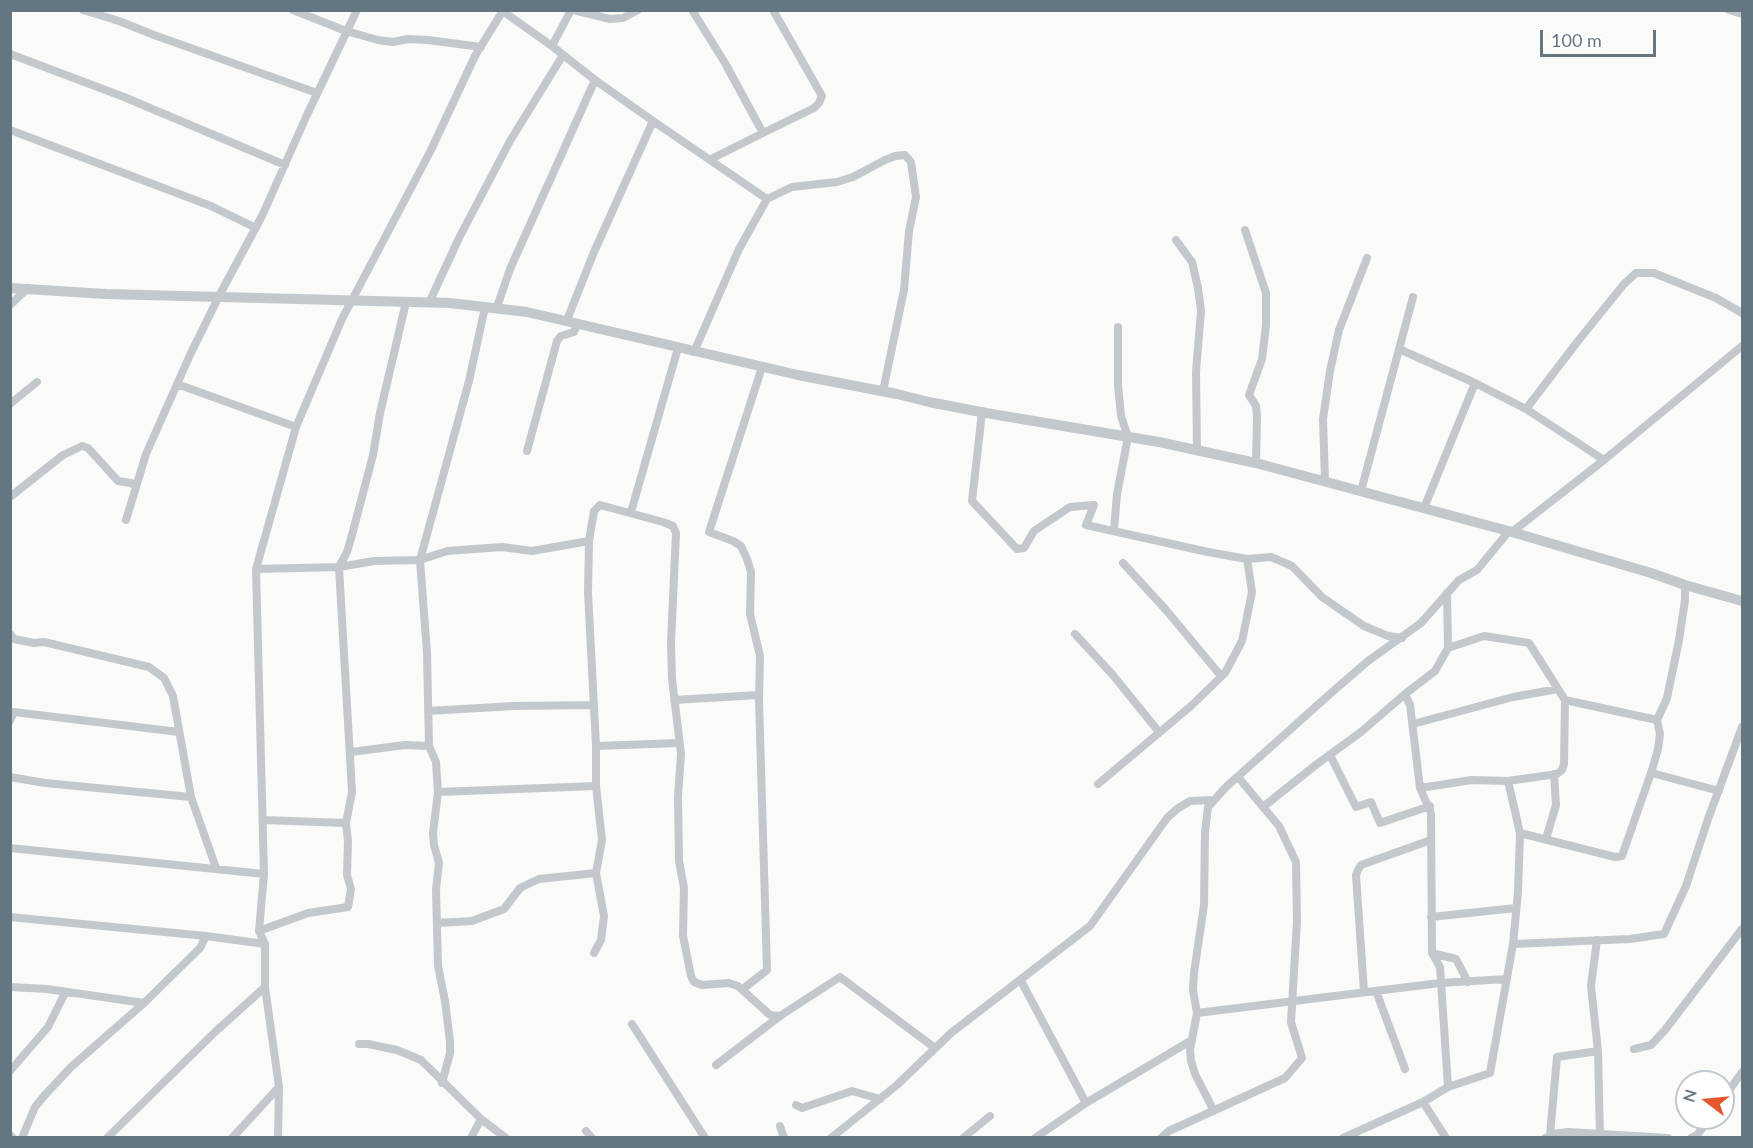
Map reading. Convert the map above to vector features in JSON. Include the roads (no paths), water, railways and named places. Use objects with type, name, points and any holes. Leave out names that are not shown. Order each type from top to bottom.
[{"type":"street","points":[[83,10],[317,93]]},
{"type":"street","points":[[293,10],[346,32],[393,42],[408,39],[428,40],[480,47]]},
{"type":"street","points":[[126,520],[146,454],[177,384],[219,296],[256,228],[357,10]]},
{"type":"street","points":[[552,46],[572,10],[610,19],[623,18],[638,10]]},
{"type":"street","points":[[692,10],[725,63],[763,133]]},
{"type":"street","points":[[711,159],[814,108],[822,96],[773,10]]},
{"type":"street","points":[[1730,10],[1743,14]]},
{"type":"street","points":[[279,1137],[279,1087],[266,987],[265,944],[259,931],[264,874],[256,569],[296,427],[352,300],[430,152],[480,47],[502,11],[595,80],[766,199]]},
{"type":"street","points":[[10,54],[124,97],[285,165]]},
{"type":"street","points":[[429,303],[459,238],[510,141],[563,55]]},
{"type":"street","points":[[497,307],[510,269],[595,80]]},
{"type":"street","points":[[527,451],[557,341],[561,336],[574,332],[573,322],[594,252],[653,121]]},
{"type":"street","points":[[10,130],[211,206],[256,228]]},
{"type":"street","points":[[694,352],[739,249],[766,199],[792,188],[837,182],[895,156],[905,155],[911,162],[916,197],[909,231],[904,290],[883,391]]},
{"type":"street","points":[[1245,231],[1266,293],[1266,325],[1262,359],[1249,395],[1256,406],[1256,463]]},
{"type":"street","points":[[1176,240],[1192,262],[1201,311],[1196,372],[1197,450]]},
{"type":"street","points":[[1326,481],[1322,434],[1330,371],[1339,330],[1367,258]]},
{"type":"street","points":[[1526,409],[1617,292],[1636,273],[1654,273],[1716,298],[1743,313]]},
{"type":"street","points":[[10,288],[106,294],[352,300],[497,307],[573,322],[798,375],[1256,463],[1511,531],[1743,601]]},
{"type":"street","points":[[10,305],[28,288]]},
{"type":"street","points":[[1361,491],[1413,297]]},
{"type":"street","points":[[259,931],[309,912],[348,907],[351,889],[347,875],[346,823],[352,792],[351,752],[339,567],[347,552],[373,455],[380,413],[406,302]]},
{"type":"street","points":[[442,1083],[450,1053],[450,1042],[445,1001],[438,972],[436,889],[439,863],[433,833],[438,792],[436,762],[429,746],[427,653],[420,560],[466,391],[485,307]]},
{"type":"street","points":[[1114,530],[1117,494],[1128,437],[1121,416],[1118,385],[1118,327]]},
{"type":"street","points":[[1214,1111],[1193,1067],[1190,1050],[1197,1013],[1193,990],[1204,905],[1206,816],[1213,800],[1368,661],[1420,623],[1459,580],[1477,570],[1511,531],[1604,460],[1743,346]]},
{"type":"street","points":[[631,512],[678,348]]},
{"type":"street","points":[[1399,349],[1526,409],[1604,460]]},
{"type":"street","points":[[743,989],[767,970],[759,695],[760,656],[750,614],[752,572],[741,546],[709,532],[762,367]]},
{"type":"street","points":[[10,404],[37,382]]},
{"type":"street","points":[[1424,508],[1475,383]]},
{"type":"street","points":[[177,384],[296,427]]},
{"type":"street","points":[[982,412],[972,501],[1017,549],[1024,548],[1034,531],[1070,507],[1094,505],[1086,525],[1246,559],[1271,557],[1292,566],[1322,597],[1364,626],[1388,636],[1402,638]]},
{"type":"street","points":[[10,496],[63,455],[82,446],[88,448],[118,481],[131,483],[136,487]]},
{"type":"street","points":[[594,953],[601,940],[604,916],[597,873],[602,840],[596,786],[588,592],[589,541],[594,511],[600,505],[631,512],[673,526],[676,533],[671,643],[674,700],[681,754],[678,797],[679,861],[684,888],[684,949],[691,976],[694,982],[702,985],[729,983],[743,989],[770,1015],[780,1016]]},
{"type":"street","points":[[256,569],[339,567],[374,561],[420,560],[447,552],[502,547],[532,551],[589,541]]},
{"type":"street","points":[[1098,784],[1191,706],[1221,676],[1242,641],[1252,591],[1246,559]]},
{"type":"street","points":[[1123,563],[1221,676]]},
{"type":"street","points":[[1520,833],[1615,857],[1622,856],[1652,772],[1660,734],[1657,720],[1667,698],[1679,640],[1685,585]]},
{"type":"street","points":[[1263,807],[1361,732],[1435,671],[1448,648],[1447,593]]},
{"type":"street","points":[[10,634],[14,639],[34,643],[44,642],[149,667],[164,678],[174,696],[191,797],[216,868]]},
{"type":"street","points":[[1075,634],[1112,674],[1159,732]]},
{"type":"street","points":[[1420,788],[1472,780],[1508,781],[1554,774],[1562,770],[1564,764],[1565,700],[1532,646],[1524,641],[1484,636],[1448,648]]},
{"type":"street","points":[[1413,724],[1513,697],[1558,689]]},
{"type":"street","points":[[1405,694],[1410,705],[1420,788],[1430,806],[1432,953],[1440,967],[1448,1087]]},
{"type":"street","points":[[674,700],[759,695]]},
{"type":"street","points":[[1565,700],[1657,720]]},
{"type":"street","points":[[428,711],[514,706],[594,705]]},
{"type":"street","points":[[10,722],[14,712],[179,732]]},
{"type":"street","points":[[1513,944],[1630,939],[1664,934],[1686,886],[1743,727]]},
{"type":"street","points":[[596,746],[679,743]]},
{"type":"street","points":[[351,752],[405,745],[429,746]]},
{"type":"street","points":[[1330,755],[1356,807],[1371,802],[1380,823],[1430,806]]},
{"type":"street","points":[[1652,772],[1719,791]]},
{"type":"street","points":[[1546,839],[1556,805],[1554,774]]},
{"type":"street","points":[[10,777],[45,783],[191,797]]},
{"type":"street","points":[[1161,1137],[1169,1131],[1285,1078],[1302,1058],[1291,1022],[1297,921],[1296,862],[1279,826],[1238,777]]},
{"type":"street","points":[[1342,1137],[1423,1102],[1448,1087],[1490,1072],[1513,944],[1516,908],[1520,833],[1508,781]]},
{"type":"street","points":[[438,792],[596,786]]},
{"type":"street","points":[[831,1137],[897,1085],[951,1033],[1090,926],[1167,818],[1177,809],[1190,801],[1213,800]]},
{"type":"street","points":[[263,820],[346,823]]},
{"type":"street","points":[[1364,992],[1356,875],[1358,870],[1361,865],[1431,840]]},
{"type":"street","points":[[10,848],[264,874]]},
{"type":"street","points":[[437,923],[472,921],[504,909],[520,888],[539,879],[597,873]]},
{"type":"street","points":[[1431,917],[1516,908]]},
{"type":"street","points":[[10,916],[265,944]]},
{"type":"street","points":[[1634,1049],[1651,1045],[1665,1030],[1743,929]]},
{"type":"street","points":[[22,1137],[35,1107],[44,1096],[71,1067],[144,1003],[200,948],[206,936]]},
{"type":"street","points":[[1596,940],[1591,986],[1598,1051],[1600,1135]]},
{"type":"street","points":[[1432,953],[1456,959],[1468,982]]},
{"type":"street","points":[[716,1065],[780,1016],[840,977],[935,1048]]},
{"type":"street","points":[[1197,1013],[1440,983],[1507,979]]},
{"type":"street","points":[[1020,981],[1086,1103]]},
{"type":"street","points":[[10,987],[144,1003]]},
{"type":"street","points":[[107,1137],[215,1032],[266,987]]},
{"type":"street","points":[[1376,991],[1405,1069]]},
{"type":"street","points":[[10,1071],[48,1027],[65,993]]},
{"type":"street","points":[[632,1024],[705,1137]]},
{"type":"street","points":[[1035,1137],[1086,1103],[1192,1040]]},
{"type":"street","points":[[359,1044],[406,1053],[421,1060],[481,1119],[506,1137]]},
{"type":"street","points":[[1598,1051],[1557,1057],[1547,1136],[1568,1132],[1668,1137]]},
{"type":"street","points":[[232,1137],[279,1087]]},
{"type":"street","points":[[796,1105],[802,1108],[852,1091],[880,1099]]},
{"type":"street","points":[[1423,1102],[1446,1137]]},
{"type":"street","points":[[963,1137],[990,1116]]},
{"type":"street","points":[[471,1137],[481,1119]]},
{"type":"street","points":[[780,1126],[784,1137]]}]
